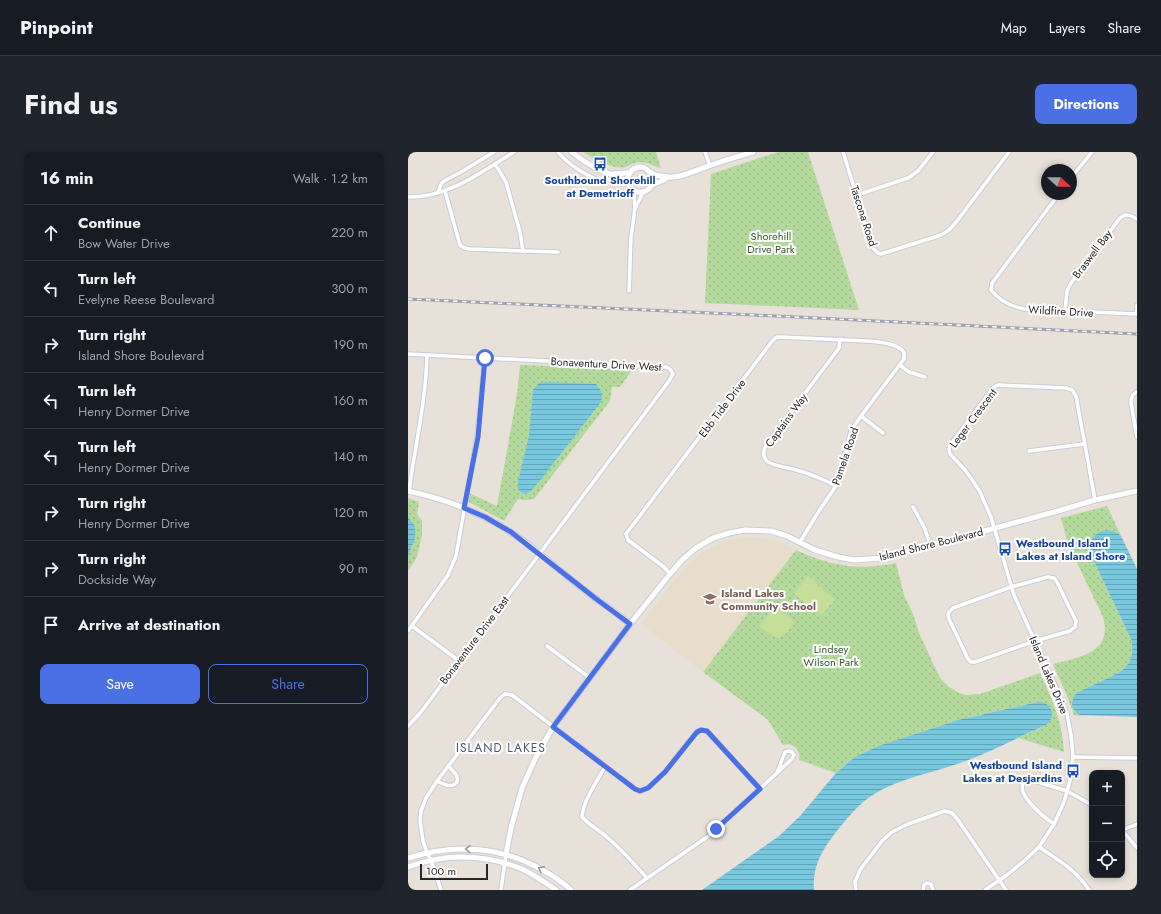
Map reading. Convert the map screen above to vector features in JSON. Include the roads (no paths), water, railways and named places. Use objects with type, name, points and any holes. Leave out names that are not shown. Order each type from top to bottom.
[{"type":"street","points":[[438,192],[444,181],[494,152]]},
{"type":"street","points":[[408,197],[425,196],[445,191],[466,181],[514,152]]},
{"type":"street","points":[[558,152],[577,168],[602,182],[610,179],[613,174],[627,173],[640,167],[647,169],[652,173],[668,177]]},
{"type":"street","points":[[572,152],[592,166],[613,174],[628,182]]},
{"type":"street","points":[[705,152],[710,166]]},
{"type":"street","points":[[633,190],[643,192],[652,185],[668,177],[684,174],[753,152]]},
{"type":"street","name":"Tascona Road","points":[[843,152],[874,248],[878,253],[886,252],[941,235],[949,230],[1008,153]]},
{"type":"street","points":[[857,195],[908,178],[918,171],[932,152]]},
{"type":"street","points":[[1077,171],[1092,152]]},
{"type":"street","points":[[495,164],[506,182],[520,232],[523,251]]},
{"type":"street","points":[[629,291],[631,245],[635,209],[633,190],[628,182],[630,172]]},
{"type":"street","points":[[652,173],[652,185]]},
{"type":"street","points":[[445,191],[460,245],[464,248],[558,252]]},
{"type":"street","points":[[635,209],[643,192]]},
{"type":"street","name":"Wildfire Drive","points":[[1054,200],[992,283],[991,290],[1006,303],[1014,307],[1025,309],[1137,314]]},
{"type":"street","name":"Braswell Bay","points":[[1065,311],[1067,291],[1071,283],[1120,218],[1127,214],[1137,219]]},
{"type":"street","points":[[1137,305],[1137,314]]},
{"type":"street","name":"Ebb Tide Drive","points":[[670,574],[664,567],[628,540],[626,534],[773,340],[777,337],[840,339],[883,343],[898,347],[904,352]]},
{"type":"street","name":"Captains Way","points":[[836,486],[808,473],[772,464],[766,460],[764,451],[768,442],[840,348],[840,339]]},
{"type":"street","name":"Pamela Road","points":[[800,542],[836,486],[851,431],[900,365],[904,359],[904,352]]},
{"type":"street","name":"Bonaventure Drive West","points":[[408,354],[666,367],[670,369],[673,374],[669,381],[539,553]]},
{"type":"street","points":[[427,355],[424,401],[408,491],[437,498],[464,508],[485,517],[511,532],[630,624]]},
{"type":"street","points":[[408,631],[448,576],[456,556],[478,437],[485,358]]},
{"type":"street","points":[[900,365],[909,372],[925,378]]},
{"type":"street","name":"Leger Crescent","points":[[995,528],[989,511],[978,489],[965,470],[950,454],[949,449],[950,445],[994,388],[998,385],[1066,388],[1072,390],[1076,396],[1095,500]]},
{"type":"street","points":[[1137,392],[1133,394],[1131,403],[1137,437]]},
{"type":"street","points":[[861,416],[883,433]]},
{"type":"street","points":[[1029,450],[1084,444]]},
{"type":"street","name":"Island Shore Boulevard","points":[[501,890],[511,828],[522,788],[535,759],[553,727],[630,624],[682,560],[696,548],[713,538],[729,532],[745,530],[771,531],[787,536],[824,554],[854,560],[884,558],[1095,500],[1137,491]]},
{"type":"street","points":[[913,507],[924,526],[931,546]]},
{"type":"street","name":"Island Lakes Drive","points":[[985,890],[1024,861],[1039,847],[1054,824],[1064,802],[1071,777],[1073,757],[1067,714],[1011,587],[995,528]]},
{"type":"street","name":"Bonaventure Drive East","points":[[408,726],[421,712],[458,660],[539,553]]},
{"type":"street","points":[[1048,577],[1054,578],[1076,621],[1075,627],[1070,631],[971,662],[966,656],[949,619],[949,612],[953,608],[1011,587],[1048,577]]},
{"type":"street","points":[[412,626],[458,660]]},
{"type":"street","points":[[547,646],[590,678]]},
{"type":"street","points":[[441,890],[431,860],[427,853],[421,829],[421,811],[426,798],[437,780],[503,695],[512,695],[605,767],[640,791],[648,788],[665,772],[694,735],[697,732],[704,730],[709,733],[760,789]]},
{"type":"street","points":[[630,890],[710,835],[760,789],[792,759],[794,755],[792,752],[786,752],[777,773]]},
{"type":"street","points":[[1073,757],[1137,758]]},
{"type":"street","points":[[437,780],[450,786],[456,783],[458,778],[448,766]]},
{"type":"street","points":[[605,767],[590,793],[582,811],[582,817],[586,822],[623,851],[647,878]]},
{"type":"street","points":[[1054,824],[1040,814],[1022,791],[1022,785],[1028,779],[1067,791],[1089,803]]},
{"type":"street","points":[[856,890],[855,882],[860,870],[886,837],[908,824],[945,811],[952,813],[1006,890]]},
{"type":"street","points":[[1125,829],[1137,824]]},
{"type":"street","points":[[1125,834],[1137,848]]},
{"type":"street","points":[[1039,847],[1073,870],[1089,890]]},
{"type":"street","points":[[408,858],[445,849],[458,848],[476,849],[506,854],[524,860],[550,874],[571,890]]},
{"type":"street","points":[[408,867],[431,860],[461,856],[480,857],[505,863],[522,870],[542,880],[556,890]]},
{"type":"street","points":[[923,890],[924,885],[927,883],[931,884],[933,890]]},
{"type":"water","points":[[539,383],[596,384],[601,392],[602,399],[542,478],[531,491],[526,494],[522,493],[518,489],[518,481],[529,436],[533,390]]},
{"type":"water","points":[[408,517],[415,526],[415,538],[408,556]]},
{"type":"water","points":[[1109,530],[1120,535],[1137,569],[1137,717],[1080,715],[1074,710],[1072,704],[1075,695],[1078,692],[1123,670],[1130,661],[1132,655],[1131,639],[1090,550],[1091,541],[1093,538],[1099,532]]},
{"type":"water","points":[[1043,702],[1050,707],[1052,714],[1046,725],[971,759],[891,785],[867,799],[850,815],[826,845],[816,866],[814,890],[702,890],[779,836],[800,816],[836,773],[855,757],[878,746],[958,720]]},
{"type":"railway","points":[[408,299],[1137,334]]},
{"type":"place","name":"Southbound Shorehill at Demetrioff","points":[[600,164]]},
{"type":"place","name":"Westbound Island Lakes at Island Shore","points":[[1005,549]]},
{"type":"place","name":"Island Lakes Community School","points":[[710,599]]},
{"type":"place","name":"Westbound Island Lakes at Desjardins","points":[[1073,771]]},
{"type":"district","name":"ISLAND LAKES","points":[[501,748]]},
{"type":"park label","name":"Shorehill Drive Park","points":[[771,242]]},
{"type":"park label","name":"Lindsey Wilson Park","points":[[831,655]]}]
